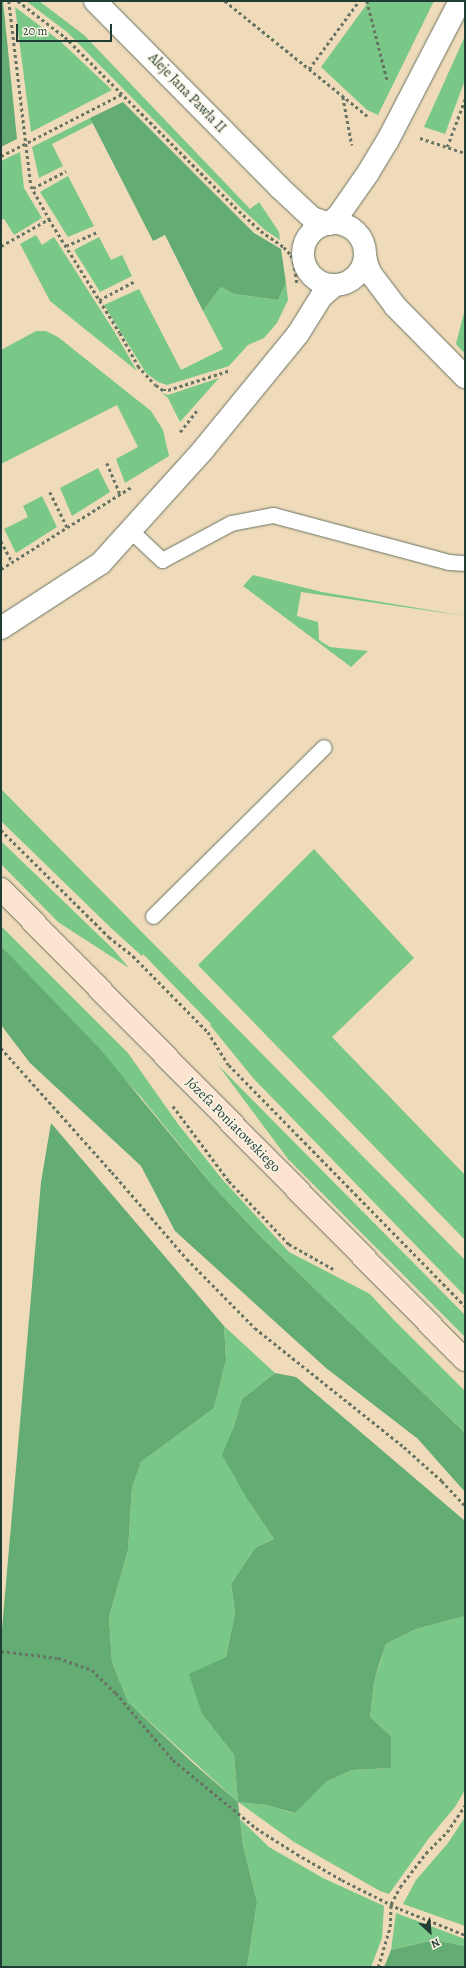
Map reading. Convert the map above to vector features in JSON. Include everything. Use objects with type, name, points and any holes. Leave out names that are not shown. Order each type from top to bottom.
[{"type":"street","name":"Aleje Jana Pawła II","points":[[95,1],[278,187],[312,218],[329,224],[344,224],[353,229],[362,246]]},
{"type":"street","name":"Aleje Jana Pawła II","points":[[395,306],[364,285],[342,283],[326,284],[318,281],[304,257],[307,237],[314,230],[329,224],[338,216],[368,173],[388,140],[460,1]]},
{"type":"street","name":"Aleje Jana Pawła II","points":[[368,173],[354,215],[367,265],[371,274],[395,306],[465,376]]},
{"type":"street","name":"Aleje Jana Pawła II","points":[[278,187],[296,219],[310,294],[307,310],[300,330]]},
{"type":"street","points":[[1,628],[101,563],[203,450],[300,330],[321,297],[359,272],[362,246]]},
{"type":"street","name":"Józefa Poniatowskiego","points":[[1,889],[465,1360]]},
{"type":"lane","points":[[130,530],[162,560],[230,523],[273,515],[449,562],[465,563]]},
{"type":"lane","points":[[153,916],[324,747]]},
{"type":"path","points":[[9,1],[25,144],[32,188],[49,219],[142,373],[163,390],[231,370],[236,365]]},
{"type":"path","points":[[18,1],[65,37],[239,211],[261,231],[284,247],[294,262],[298,289]]},
{"type":"path","points":[[225,1],[365,115],[375,120]]},
{"type":"path","points":[[309,69],[359,1]]},
{"type":"path","points":[[367,1],[388,82]]},
{"type":"path","points":[[1,156],[122,94]]},
{"type":"path","points":[[343,97],[352,147]]},
{"type":"path","points":[[446,147],[465,99]]},
{"type":"path","points":[[417,137],[465,153]]},
{"type":"path","points":[[32,188],[66,171]]},
{"type":"path","points":[[1,246],[49,219]]},
{"type":"path","points":[[66,246],[97,232]]},
{"type":"path","points":[[99,300],[135,282]]},
{"type":"path","points":[[107,463],[120,493]]},
{"type":"path","points":[[1,569],[137,483]]},
{"type":"path","points":[[50,492],[67,527]]},
{"type":"path","points":[[1,541],[12,562]]},
{"type":"path","points":[[1,830],[109,937],[133,956],[208,1032],[229,1065],[465,1306]]},
{"type":"path","points":[[1,1048],[182,1253],[255,1328],[404,1447],[442,1481],[465,1506]]},
{"type":"path","points":[[1,1651],[58,1658],[92,1670],[116,1693],[173,1760],[256,1828],[342,1880],[391,1904],[465,1935]]},
{"type":"path","points":[[378,1967],[390,1927],[391,1904],[400,1887],[426,1853],[448,1832],[465,1805]]},
{"type":"green space","points":[[1,1],[3,1],[17,139],[1,147]]},
{"type":"green space","points":[[26,1],[39,1],[84,35],[250,209],[259,202],[279,232],[280,240],[265,230],[242,209],[67,32]]},
{"type":"green space","points":[[369,1],[434,1],[378,115],[367,110],[321,67]]},
{"type":"green space","points":[[15,7],[60,41],[112,90],[31,132]]},
{"type":"green space","points":[[465,36],[465,80],[445,134],[424,127]]},
{"type":"green space","points":[[123,102],[254,233],[281,249],[286,283],[278,300],[234,294],[221,287],[203,311],[165,235],[153,241],[90,118]]},
{"type":"green space","points":[[90,118],[93,123],[52,144],[63,166],[39,178],[32,147]]},
{"type":"green space","points":[[20,152],[24,188],[42,218],[14,235],[4,219],[1,220],[1,161]]},
{"type":"green space","points":[[68,176],[94,226],[68,237],[40,192]]},
{"type":"green space","points":[[36,235],[42,245],[54,237],[114,331],[137,371],[50,301],[20,244]]},
{"type":"green space","points":[[99,237],[111,260],[122,255],[132,276],[100,292],[74,250]]},
{"type":"green space","points":[[286,283],[288,300],[277,323],[264,338],[248,345],[229,366],[167,385],[158,382],[146,373],[104,305],[139,289],[181,370],[223,349],[203,311],[221,287],[234,294],[278,300]]},
{"type":"green space","points":[[465,309],[465,354],[456,344]]},
{"type":"green space","points":[[36,331],[46,331],[58,337],[151,411],[163,430],[169,456],[125,483],[116,459],[138,447],[117,405],[1,464],[1,350]]},
{"type":"green space","points":[[219,378],[180,422],[168,398],[162,393],[168,395]]},
{"type":"green space","points":[[98,468],[110,492],[72,516],[60,488]]},
{"type":"green space","points":[[42,496],[57,527],[16,553],[4,529],[28,517],[23,506]]},
{"type":"green space","points":[[253,575],[322,592],[465,616],[301,592],[297,616],[318,622],[319,640],[330,647],[368,651],[351,667],[243,586]]},
{"type":"green space","points":[[1,789],[465,1260],[465,1296],[253,1078],[210,1025],[211,1024],[143,954],[142,956],[111,928],[1,821]]},
{"type":"green space","points":[[1,841],[113,949],[129,968],[58,922],[1,864]]},
{"type":"green space","points":[[314,849],[414,958],[332,1037],[465,1175],[465,1240],[198,965]]},
{"type":"green space","points":[[1,926],[128,1053],[178,1124],[222,1179],[289,1252],[370,1294],[465,1391],[465,1433],[262,1238],[212,1185],[141,1097],[1,946]]},
{"type":"green space","points":[[1,946],[100,1049],[212,1185],[262,1238],[465,1433],[465,1492],[418,1439],[326,1368],[175,1231],[141,1166],[30,1063],[1,1025]]},
{"type":"green space","points":[[218,1065],[465,1315],[465,1337],[288,1159]]},
{"type":"green space","points":[[51,1123],[224,1326],[226,1360],[214,1408],[141,1462],[132,1488],[128,1550],[109,1617],[112,1662],[128,1702],[193,1763],[238,1802],[243,1845],[257,1902],[247,1967],[1,1967],[1,1640],[41,1182]]},
{"type":"green space","points":[[224,1326],[275,1373],[242,1399],[233,1429],[249,1502],[274,1539],[255,1548],[231,1584],[235,1613],[226,1657],[202,1714],[234,1755],[238,1802],[128,1702],[112,1662],[109,1617],[128,1550],[132,1488],[141,1462],[214,1408],[226,1360]]},
{"type":"green space","points":[[275,1373],[296,1377],[465,1521],[465,1616],[416,1629],[386,1644],[374,1683],[370,1717],[391,1736],[391,1768],[352,1770],[326,1782],[295,1813],[266,1805],[238,1802],[234,1755],[202,1714],[189,1674],[226,1657],[235,1613],[231,1584],[255,1548],[274,1539],[249,1502],[222,1455],[233,1429],[242,1399]]},
{"type":"green space","points":[[465,1616],[465,1790],[455,1807],[429,1838],[389,1894],[380,1891],[294,1842],[238,1802],[266,1805],[294,1813],[326,1782],[352,1770],[391,1768],[391,1736],[370,1717],[374,1683],[386,1644],[416,1629]]},
{"type":"green space","points":[[465,1817],[465,1926],[403,1904],[416,1880],[448,1843]]},
{"type":"green space","points":[[240,1819],[269,1847],[323,1878],[384,1906],[382,1938],[371,1967],[247,1967],[257,1902],[243,1845]]},
{"type":"green space","points":[[396,1913],[465,1939],[465,1946],[434,1940],[391,1950]]},
{"type":"green space","points":[[434,1940],[465,1946],[465,1967],[384,1967],[391,1950]]}]
